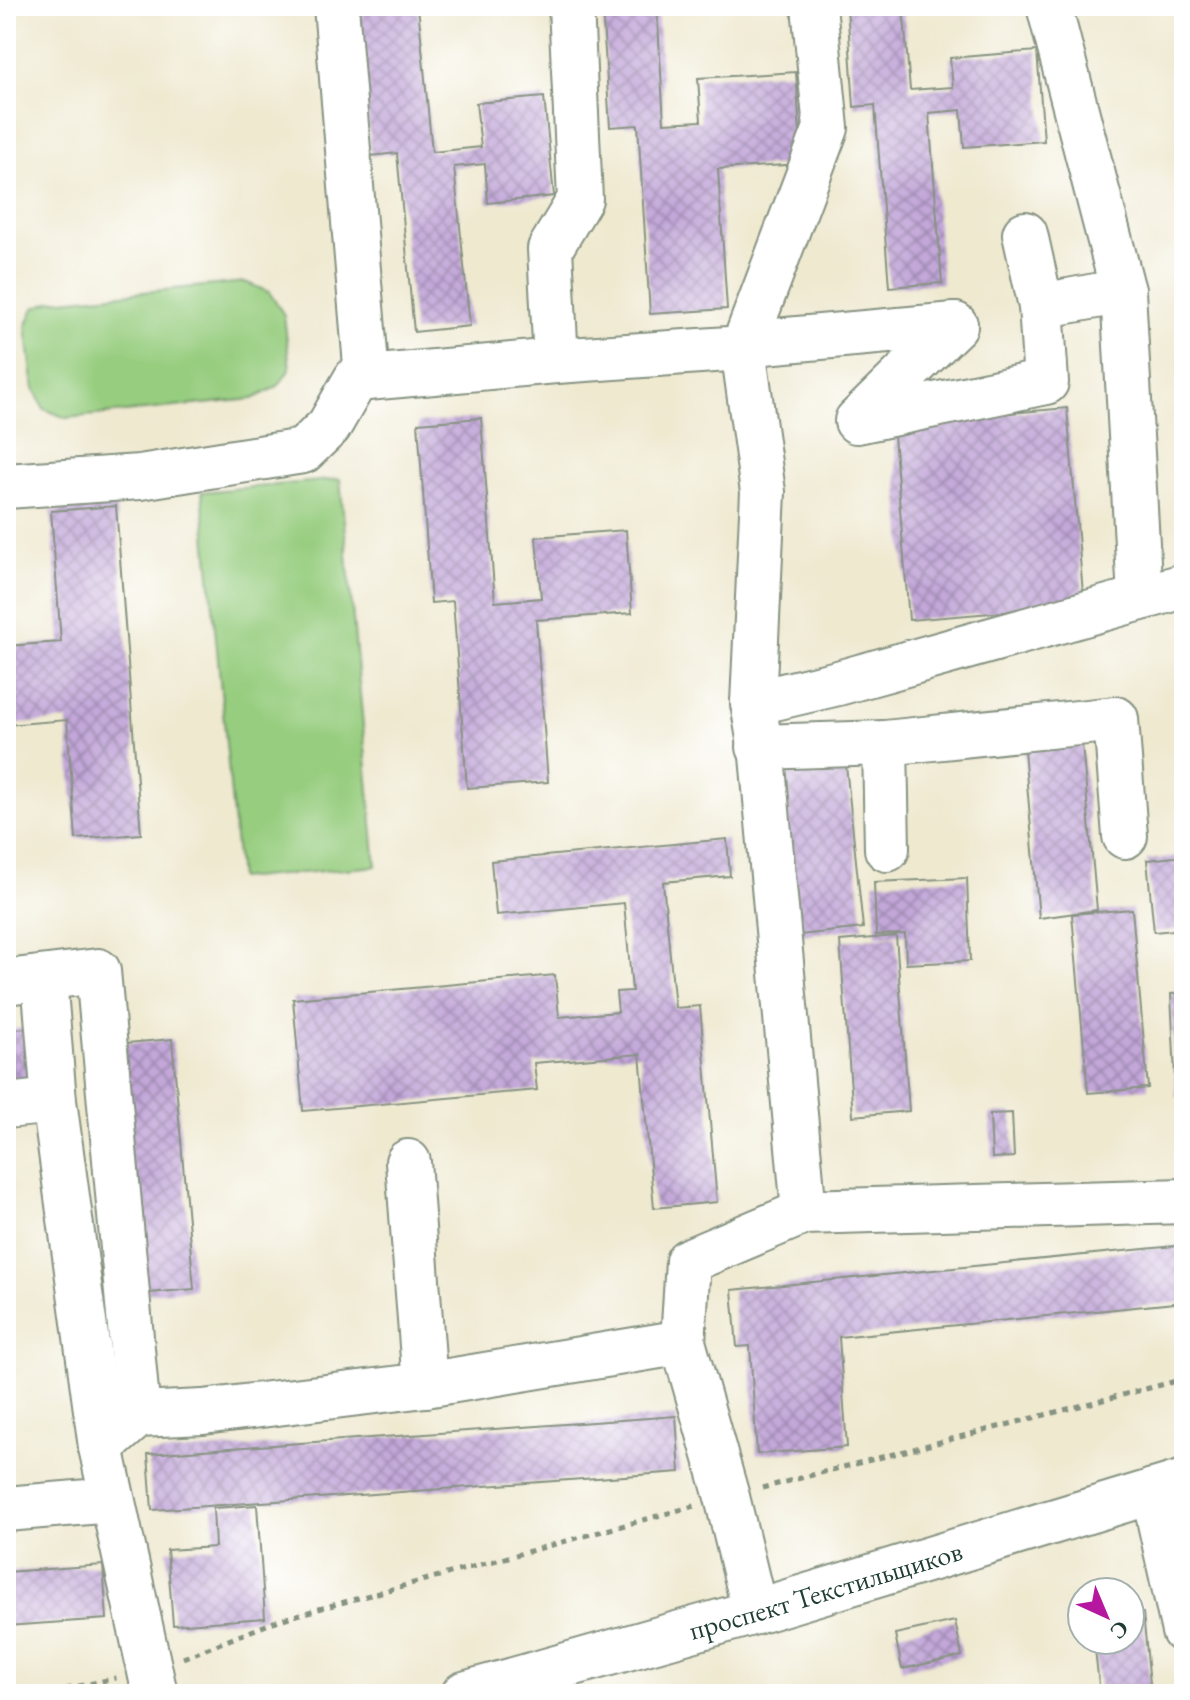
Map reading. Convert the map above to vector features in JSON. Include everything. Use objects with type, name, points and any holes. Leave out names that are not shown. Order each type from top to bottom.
[{"type":"street","points":[[336,6],[367,378]]},
{"type":"street","points":[[556,361],[550,249],[580,199],[571,6]]},
{"type":"street","points":[[804,1212],[753,703],[763,492],[743,348],[826,128],[814,6]]},
{"type":"street","points":[[1049,6],[1123,291],[1140,598]]},
{"type":"street","points":[[6,486],[140,477],[303,451],[329,426],[356,379],[743,348],[764,342],[955,325],[857,421],[1046,382],[1041,306],[1025,234]]},
{"type":"street","points":[[1041,306],[1123,291]]},
{"type":"street","points":[[753,703],[838,683],[1184,586]]},
{"type":"street","points":[[759,747],[885,743],[1116,719],[1125,836]]},
{"type":"street","points":[[885,743],[887,849]]},
{"type":"street","points":[[138,1415],[98,971],[25,980],[54,1101],[101,1447],[152,1682]]},
{"type":"street","points":[[6,1106],[54,1101]]},
{"type":"street","points":[[408,1162],[425,1385]]},
{"type":"street","points":[[755,1612],[727,1497],[683,1342],[688,1261],[804,1212],[1184,1201]]},
{"type":"street","points":[[101,1447],[138,1415],[203,1412],[425,1385],[683,1342]]},
{"type":"street","points":[[1169,1487],[1184,1631]]},
{"type":"street","name":"проспект Текстильщиков","points":[[464,1694],[755,1612],[1169,1487]]},
{"type":"street","points":[[6,1509],[112,1500]]},
{"type":"path","points":[[43,1694],[152,1682],[279,1620],[727,1497],[1184,1379]]},
{"type":"green space","points":[[245,282],[269,292],[284,315],[290,369],[278,386],[253,399],[66,418],[44,409],[34,389],[26,327],[34,308],[52,301]]},
{"type":"green space","points":[[340,479],[376,866],[239,879],[202,492]]},
{"type":"building","points":[[357,6],[418,6],[432,152],[481,147],[476,103],[544,97],[554,196],[488,203],[485,164],[454,167],[470,326],[414,332],[397,153],[371,156]]},
{"type":"building","points":[[602,6],[657,6],[664,123],[701,121],[698,78],[796,72],[802,164],[718,169],[727,309],[650,314],[638,125],[610,127]]},
{"type":"building","points":[[847,6],[903,6],[910,90],[953,87],[950,58],[1037,51],[1044,141],[964,147],[961,110],[929,113],[942,283],[889,287],[875,105],[854,107]]},
{"type":"building","points":[[1067,408],[1084,605],[909,620],[893,423]]},
{"type":"building","points":[[481,418],[495,602],[541,598],[536,537],[626,530],[632,613],[536,620],[548,782],[467,788],[453,601],[431,603],[418,423]]},
{"type":"building","points":[[116,506],[141,834],[76,839],[67,720],[6,725],[6,646],[61,642],[51,511]]},
{"type":"building","points":[[1081,733],[1097,910],[1039,918],[1023,739]]},
{"type":"building","points":[[844,746],[863,928],[800,935],[781,753]]},
{"type":"building","points":[[727,839],[730,876],[663,882],[675,1008],[700,1006],[717,1202],[654,1208],[640,1054],[534,1063],[537,1090],[303,1111],[293,999],[555,975],[559,1017],[618,1012],[616,992],[632,991],[624,903],[496,915],[491,861]]},
{"type":"building","points":[[1184,856],[1184,929],[1154,932],[1147,860]]},
{"type":"building","points":[[967,878],[970,961],[906,964],[905,934],[876,935],[874,882]]},
{"type":"building","points":[[1132,909],[1148,1088],[1088,1093],[1072,914]]},
{"type":"building","points":[[896,936],[909,1111],[853,1116],[840,941]]},
{"type":"building","points":[[1184,993],[1184,1096],[1176,1097],[1171,994]]},
{"type":"building","points":[[36,1027],[41,1084],[6,1087],[6,1030]]},
{"type":"building","points":[[172,1039],[194,1289],[138,1294],[116,1044]]},
{"type":"building","points":[[1012,1113],[1014,1157],[992,1158],[990,1114]]},
{"type":"building","points":[[1184,1245],[1184,1302],[839,1337],[847,1447],[757,1454],[750,1346],[737,1347],[732,1290]]},
{"type":"building","points":[[676,1416],[680,1472],[152,1510],[148,1454]]},
{"type":"building","points":[[257,1505],[265,1618],[173,1625],[167,1550],[215,1547],[213,1508]]},
{"type":"building","points":[[103,1565],[107,1619],[6,1626],[6,1572]]},
{"type":"building","points":[[955,1621],[962,1656],[902,1669],[895,1634]]},
{"type":"building","points":[[1146,1643],[1151,1694],[1100,1694],[1096,1656],[1146,1656]]}]
